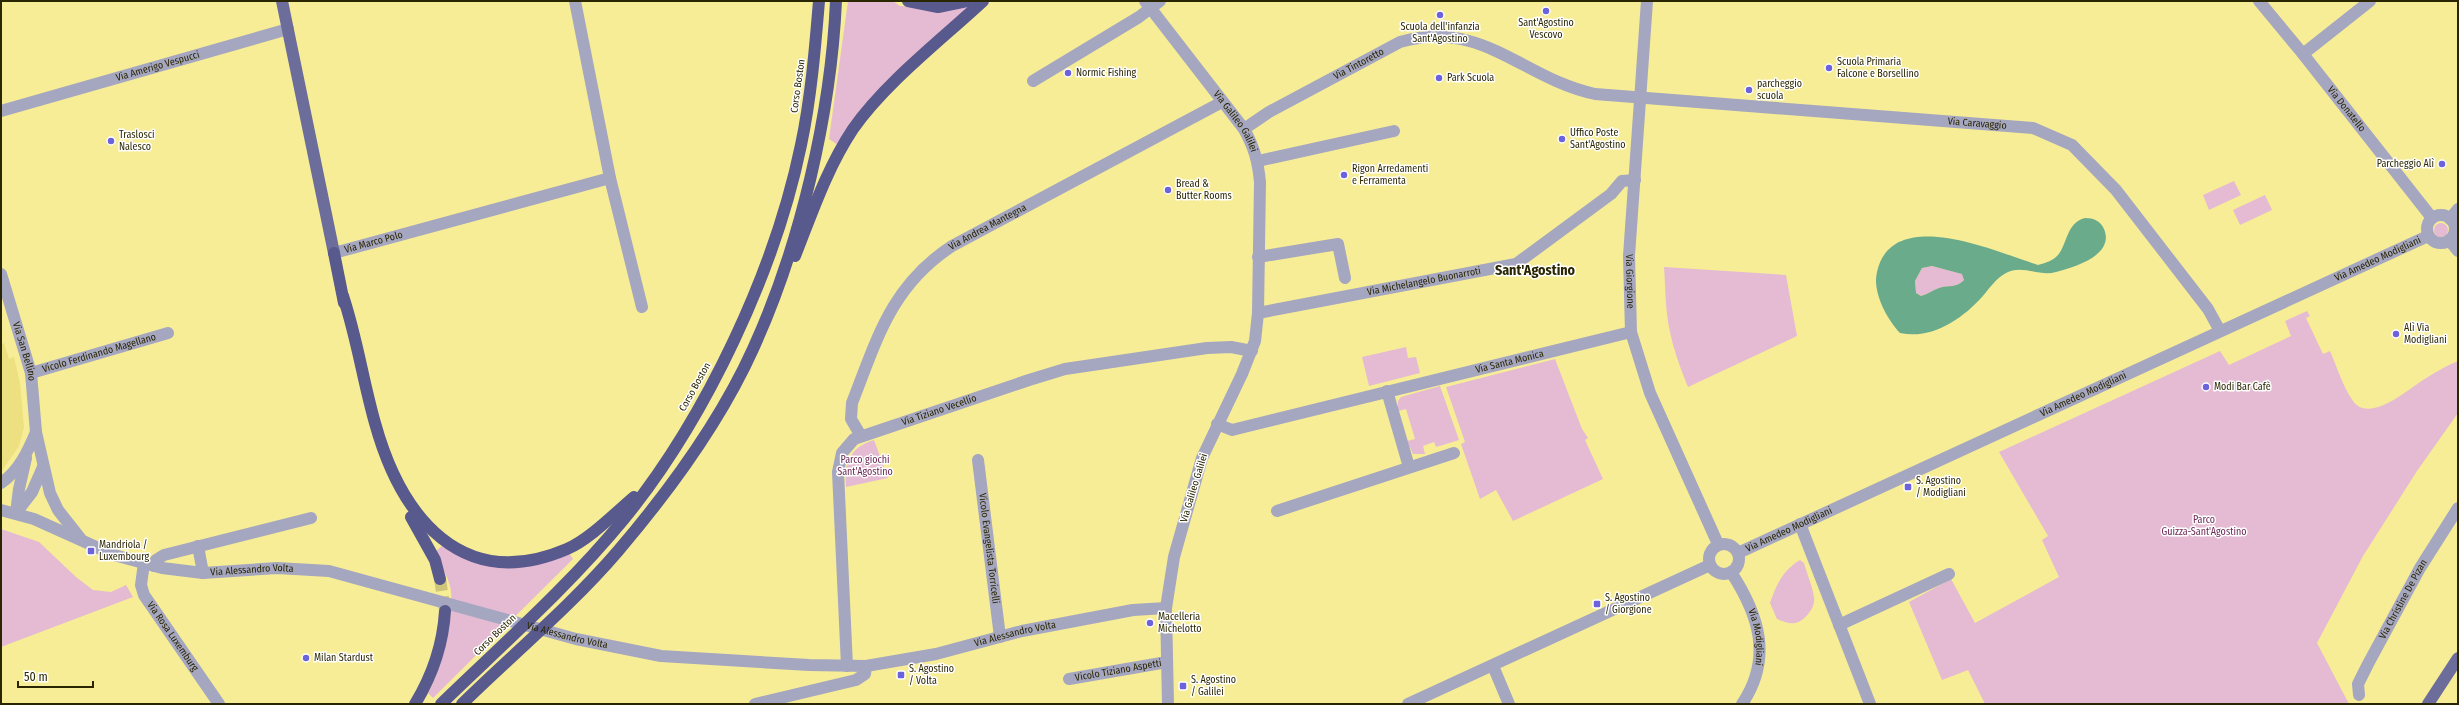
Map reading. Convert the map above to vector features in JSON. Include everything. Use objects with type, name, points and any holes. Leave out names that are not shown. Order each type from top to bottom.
[{"type":"highway","name":"Corso Boston","points":[[441,704],[598,549],[651,483],[693,416],[731,347],[759,283],[781,221],[802,144],[815,51],[819,1]]},
{"type":"highway","points":[[753,348],[792,244],[816,152],[834,51],[836,1]]},
{"type":"highway","points":[[908,1],[938,7],[967,1]]},
{"type":"highway","points":[[462,704],[612,558],[651,511],[714,421],[777,303],[830,169],[853,129],[889,87],[983,1]]},
{"type":"highway","points":[[334,253],[343,296],[348,335],[372,436],[388,478],[435,560],[440,579]]},
{"type":"highway","points":[[343,296],[355,332],[375,423],[394,473],[425,525],[440,539],[457,550],[474,558],[493,562],[529,562],[568,549],[597,529],[651,483]]},
{"type":"highway","points":[[415,704],[434,666],[444,627],[444,611]]},
{"type":"main road","points":[[282,1],[288,29]]},
{"type":"main road","name":"Via Marco Polo","points":[[288,29],[334,253]]},
{"type":"main road","points":[[2428,704],[2458,658]]},
{"type":"street","points":[[575,1],[610,178],[642,307]]},
{"type":"street","points":[[1033,81],[1148,5],[1160,1]]},
{"type":"street","name":"Via Giorgione","points":[[1647,1],[1629,256],[1631,332],[1650,393],[1718,544]]},
{"type":"street","name":"Via Donatello","points":[[2259,1],[2303,54],[2432,218]]},
{"type":"street","points":[[2303,54],[2370,1]]},
{"type":"street","name":"Via Galileo Galilei","points":[[1148,5],[1244,129],[1253,145],[1258,161],[1258,313],[1252,352],[1217,424],[1194,479],[1174,557],[1166,608],[1168,704]]},
{"type":"street","name":"Via Amerigo Vespucci","points":[[1,111],[288,29]]},
{"type":"street","name":"Via Tintoretto","points":[[1244,129],[1270,112],[1400,42],[1418,37],[1448,37],[1470,40],[1486,46],[1574,89],[1595,94],[1641,99]]},
{"type":"street","name":"Via Caravaggio","points":[[1641,99],[2009,125],[2034,128],[2052,134],[2072,145],[2116,190],[2208,309],[2220,331]]},
{"type":"street","name":"Via Andrea Mantegna","points":[[861,436],[851,419],[852,403],[890,310],[908,284],[923,268],[952,246],[1222,102]]},
{"type":"street","points":[[1258,161],[1394,131]]},
{"type":"street","name":"Via Marco Polo","points":[[334,253],[610,178]]},
{"type":"street","name":"Via Michelangelo Buonarroti","points":[[1258,313],[1516,264],[1611,194],[1622,182],[1635,180]]},
{"type":"street","points":[[2454,214],[2454,232],[2450,240],[2438,243],[2428,236],[2427,226],[2432,218],[2454,214]]},
{"type":"street","name":"Via Amedeo Modigliani","points":[[1738,553],[2428,236]]},
{"type":"street","points":[[2450,240],[2458,251]]},
{"type":"street","points":[[1258,257],[1338,244],[1345,278]]},
{"type":"street","name":"Via San Bellino","points":[[1,274],[31,374],[36,432],[50,493],[58,510],[85,543]]},
{"type":"street","name":"Via Santa Monica","points":[[1217,424],[1232,430],[1631,332]]},
{"type":"street","name":"Vicolo Ferdinando Magellano","points":[[31,374],[168,333]]},
{"type":"street","name":"Via Tiziano Vecellio","points":[[847,666],[838,472],[839,460],[845,447],[861,436],[1065,369],[1207,348],[1231,347],[1252,352]]},
{"type":"street","points":[[1387,391],[1409,467]]},
{"type":"street","name":"Via San Bellino","points":[[16,513],[19,489],[27,453],[36,432]]},
{"type":"street","name":"Via San Bellino","points":[[1,483],[13,472],[27,453]]},
{"type":"street","points":[[1277,511],[1454,453]]},
{"type":"street","name":"Vicolo Evangelista Torricelli","points":[[978,460],[1000,637]]},
{"type":"street","points":[[16,513],[32,492],[43,467]]},
{"type":"street","name":"Via Christine De Pizan","points":[[2359,695],[2358,684],[2368,664],[2420,568],[2458,508]]},
{"type":"street","points":[[1,510],[16,513],[41,522],[85,543]]},
{"type":"street","points":[[149,564],[164,556],[198,546],[311,518]]},
{"type":"street","points":[[1800,524],[1870,704]]},
{"type":"street","name":"Via Alessandro Volta","points":[[85,543],[114,555],[149,564],[203,573],[277,568],[329,571],[576,639],[661,656],[809,665],[866,666],[930,655],[1000,637],[1133,610],[1166,608]]},
{"type":"street","points":[[1710,565],[1710,551],[1718,544]]},
{"type":"street","name":"Via Amedeo Modigliani","points":[[1718,544],[1730,545],[1738,553],[1738,564],[1731,572]]},
{"type":"street","name":"Via Alessandro Volta","points":[[198,546],[203,573]]},
{"type":"street","name":"Via Rosa Luxemburg","points":[[149,564],[141,585],[144,595],[219,704]]},
{"type":"street","points":[[1710,565],[1720,573],[1731,572]]},
{"type":"street","points":[[1408,704],[1710,565]]},
{"type":"street","name":"Via Modigliani","points":[[1731,572],[1754,618],[1760,641],[1758,674],[1752,689],[1742,704]]},
{"type":"street","points":[[1839,625],[1949,574]]},
{"type":"street","name":"Vicolo Tiziano Aspetti","points":[[1069,679],[1167,662]]},
{"type":"street","points":[[755,704],[778,701],[856,680],[865,674],[866,666]]},
{"type":"street","points":[[1493,666],[1509,704]]},
{"type":"shaded area","points":[[2085,218],[2094,219],[2101,224],[2106,238],[2104,246],[2099,253],[2073,267],[2056,272],[2043,273],[2018,270],[2006,273],[2002,275],[1965,313],[1946,326],[1924,333],[1900,333],[1890,320],[1882,305],[1877,288],[1877,272],[1887,252],[1903,240],[1924,236],[1948,238],[1998,251],[2038,265],[2046,263],[2058,255],[2074,224]],"holes":[[[1932,266],[1962,274],[1964,280],[1961,283],[1942,287],[1921,296],[1916,293],[1915,281],[1922,268]]]},
{"type":"shaded area","points":[[4,343],[9,359],[14,357],[20,383],[24,427],[19,446],[1,472],[1,344]]},
{"type":"green space","points":[[848,1],[893,1],[900,6],[938,8],[968,1],[982,1],[838,145],[829,139]]},
{"type":"green space","points":[[2234,181],[2241,195],[2209,210],[2203,195]]},
{"type":"green space","points":[[2265,195],[2272,210],[2240,225],[2233,210]]},
{"type":"green space","points":[[2441,223],[2446,225],[2448,230],[2446,235],[2441,237],[2436,235],[2434,230],[2436,225]]},
{"type":"green space","points":[[1932,266],[1963,274],[1964,280],[1961,283],[1942,287],[1921,296],[1916,293],[1915,281],[1922,268]]},
{"type":"green space","points":[[1664,267],[1786,275],[1797,336],[1688,387],[1677,357],[1669,326]]},
{"type":"green space","name":"Parco Guizza-Sant'Agostino","points":[[2307,311],[2310,316],[2306,318],[2323,354],[2330,351],[2346,390],[2353,401],[2360,407],[2369,409],[2389,402],[2399,397],[2431,375],[2458,361],[2458,413],[2417,471],[2363,556],[2317,643],[2349,704],[1985,704],[1968,670],[1942,680],[1909,602],[1951,579],[1975,623],[2059,577],[2042,540],[2048,536],[1999,452],[2220,351],[2229,365],[2291,336],[2285,321]]},
{"type":"green space","points":[[1406,347],[1408,358],[1416,357],[1420,373],[1369,386],[1362,357]]},
{"type":"green space","points":[[1555,359],[1582,429],[1588,438],[1585,440],[1603,479],[1513,521],[1496,490],[1480,499],[1461,444],[1465,442],[1446,387]]},
{"type":"green space","points":[[1440,386],[1459,440],[1436,447],[1434,442],[1423,446],[1425,454],[1413,454],[1407,441],[1415,439],[1406,409],[1398,411],[1398,401],[1401,397]]},
{"type":"green space","name":"Parco giochi Sant'Agostino","points":[[874,440],[888,478],[846,487],[846,471],[850,458],[859,447]]},
{"type":"green space","points":[[1,529],[39,542],[76,577],[93,590],[111,592],[126,585],[133,597],[1,647]]},
{"type":"green space","points":[[443,545],[490,566],[569,553],[573,559],[433,698],[428,693],[438,671],[446,641],[451,610],[450,586],[436,551]]},
{"type":"green space","points":[[1800,560],[1804,563],[1812,588],[1814,601],[1812,609],[1806,617],[1799,622],[1788,623],[1777,619],[1770,603],[1781,578],[1789,568]]},
{"type":"tunnel","points":[[440,579],[445,611]]},
{"type":"place","name":"Sant'Agostino Vescovo","points":[[1546,11]]},
{"type":"place","name":"Scuola dell'infanzia Sant'Agostino","points":[[1440,15]]},
{"type":"place","name":"Scuola Primaria Falcone e Borsellino","points":[[1829,68]]},
{"type":"place","name":"Normic Fishing","points":[[1068,73]]},
{"type":"place","name":"Park Scuola","points":[[1439,78]]},
{"type":"place","name":"parcheggio scuola","points":[[1749,90]]},
{"type":"place","name":"Uffico Poste Sant'Agostino","points":[[1562,139]]},
{"type":"place","name":"Traslosci Nalesco","points":[[111,141]]},
{"type":"place","name":"Parcheggio Alì","points":[[2442,164]]},
{"type":"place","name":"Rigon Arredamenti e Ferramenta","points":[[1344,175]]},
{"type":"place","name":"Bread & Butter Rooms","points":[[1168,190]]},
{"type":"place","name":"Alì Via Modigliani","points":[[2396,334]]},
{"type":"place","name":"Modi Bar Cafè","points":[[2206,387]]},
{"type":"place","name":"S. Agostino / Modigliani","points":[[1908,487]]},
{"type":"place","name":"Mandriola / Luxembourg","points":[[91,551]]},
{"type":"place","name":"S. Agostino / Giorgione","points":[[1597,604]]},
{"type":"place","name":"Macelleria Michelotto","points":[[1150,623]]},
{"type":"place","name":"Milan Stardust","points":[[306,658]]},
{"type":"place","name":"S. Agostino / Volta","points":[[901,675]]},
{"type":"place","name":"S. Agostino / Galilei","points":[[1183,686]]},
{"type":"district","name":"Sant'Agostino","points":[[1535,270]]}]
